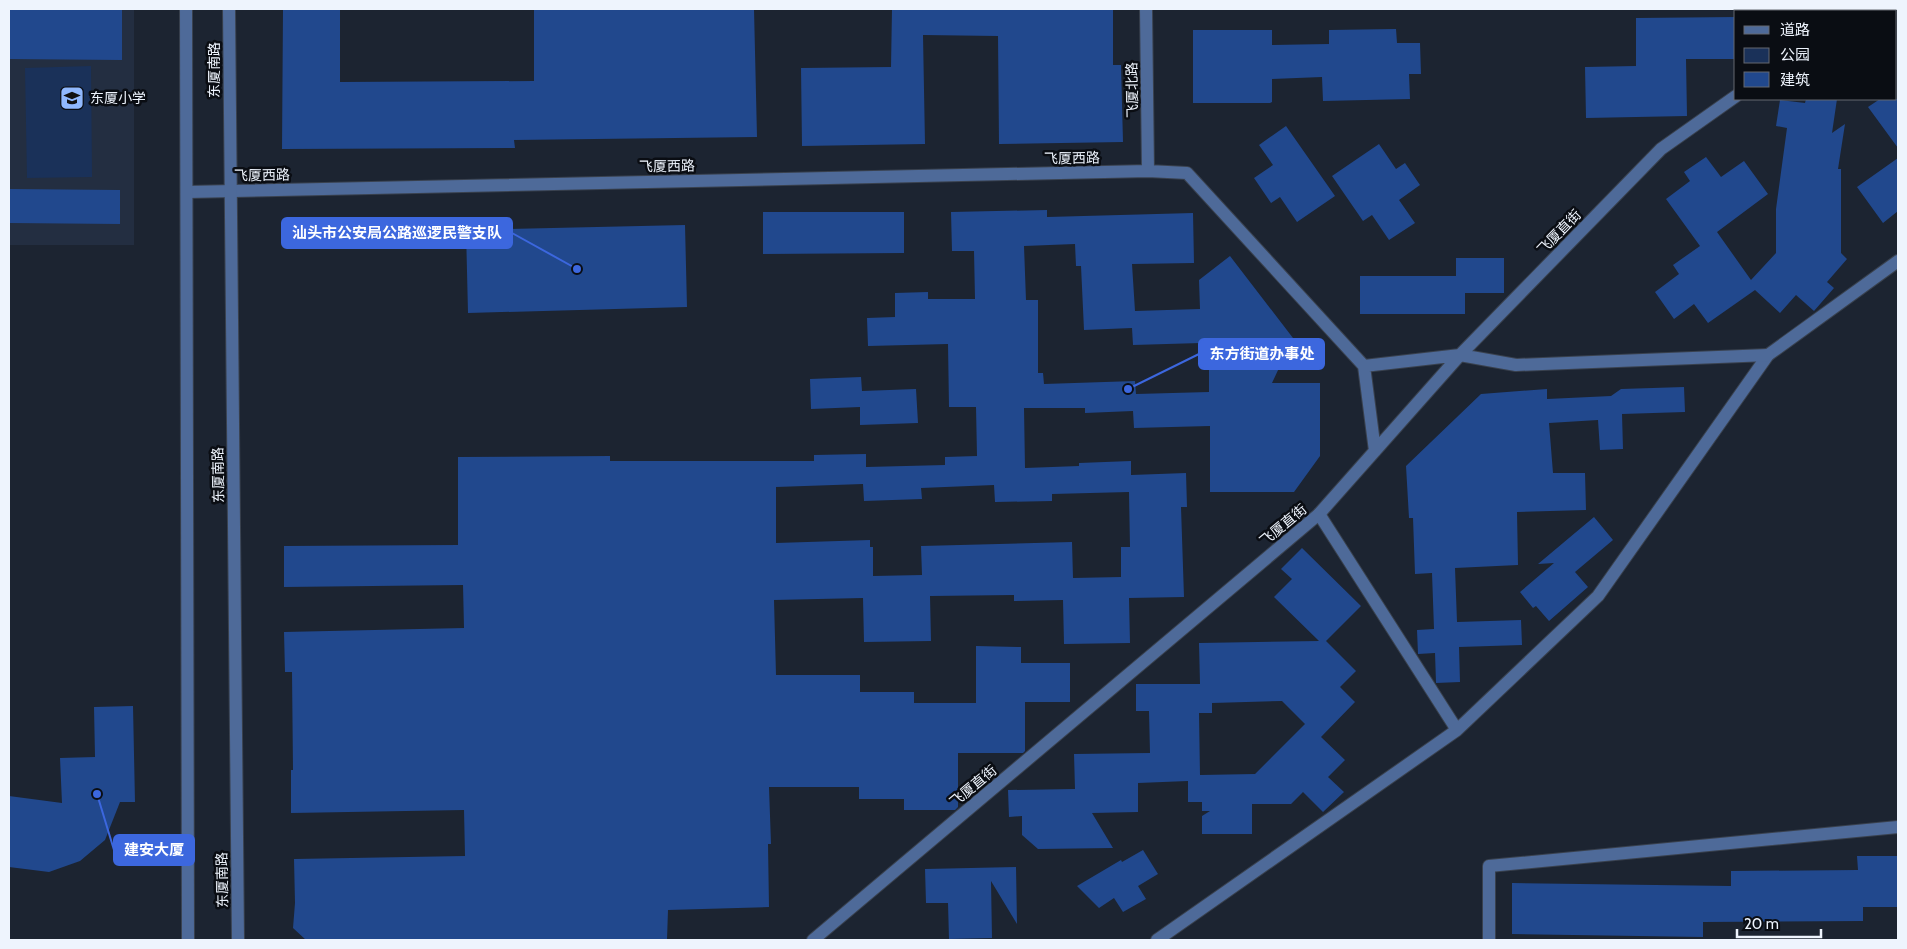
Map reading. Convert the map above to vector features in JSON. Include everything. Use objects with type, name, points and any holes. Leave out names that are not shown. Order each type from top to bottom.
[{"type":"street","name":"东厦南路","points":[[186,9],[188,940]]},
{"type":"street","name":"东厦南路","points":[[229,9],[238,940]]},
{"type":"street","name":"飞厦北路","points":[[1146,9],[1148,171]]},
{"type":"street","name":"飞厦直街","points":[[813,940],[1319,514],[1460,355],[1661,149],[1734,97]]},
{"type":"street","name":"飞厦西路","points":[[186,192],[1148,171],[1187,173],[1364,366]]},
{"type":"street","points":[[1157,940],[1457,730],[1598,596],[1768,355],[1898,261]]},
{"type":"street","points":[[1375,451],[1364,366],[1460,355],[1516,365],[1768,355]]},
{"type":"street","points":[[1319,514],[1457,730]]},
{"type":"street","points":[[1489,940],[1489,866],[1898,826]]},
{"type":"shaded area","name":"东厦小学","points":[[9,9],[134,9],[134,245],[9,245]]},
{"type":"green space","points":[[91,66],[92,177],[27,178],[25,68]]},
{"type":"building","points":[[9,9],[122,9],[122,60],[9,59]]},
{"type":"building","points":[[283,9],[340,9],[340,82],[534,81],[534,9],[754,9],[757,137],[514,140],[515,148],[282,149]]},
{"type":"building","points":[[892,9],[1113,9],[1113,65],[1121,65],[1123,142],[999,144],[998,36],[923,35],[925,144],[802,146],[801,68],[891,67]]},
{"type":"building","points":[[1734,17],[1734,59],[1686,59],[1687,116],[1586,118],[1585,67],[1636,66],[1636,18]]},
{"type":"building","points":[[1396,29],[1397,43],[1420,43],[1421,74],[1409,74],[1410,99],[1323,101],[1322,77],[1272,79],[1272,102],[1270,103],[1193,103],[1193,30],[1272,30],[1272,45],[1329,44],[1329,30]]},
{"type":"building","points":[[1898,99],[1898,148],[1868,107],[1878,100]]},
{"type":"building","points":[[1780,100],[1805,103],[1806,100],[1837,100],[1832,133],[1845,124],[1838,169],[1841,169],[1841,253],[1847,259],[1827,282],[1834,288],[1814,311],[1796,295],[1780,313],[1755,290],[1708,323],[1694,304],[1674,319],[1655,292],[1679,274],[1673,265],[1700,246],[1666,199],[1690,181],[1684,172],[1706,157],[1721,177],[1744,161],[1768,194],[1717,232],[1751,280],[1776,253],[1776,209],[1787,128],[1776,126]]},
{"type":"building","points":[[1286,126],[1335,196],[1297,222],[1280,197],[1271,203],[1254,178],[1273,165],[1259,145]]},
{"type":"building","points":[[1379,144],[1396,169],[1405,163],[1420,185],[1399,200],[1415,223],[1389,240],[1372,215],[1363,221],[1332,176]]},
{"type":"building","points":[[1898,158],[1898,211],[1883,223],[1857,187]]},
{"type":"building","points":[[9,189],[120,190],[120,224],[9,223]]},
{"type":"building","points":[[1047,210],[1047,217],[1193,213],[1194,263],[1132,264],[1135,311],[1200,309],[1199,280],[1230,256],[1293,338],[1272,383],[1320,383],[1320,456],[1294,492],[1210,492],[1210,426],[1134,428],[1133,411],[1085,413],[1085,408],[1024,408],[1025,468],[1079,466],[1079,463],[1131,461],[1131,475],[1186,473],[1187,507],[1181,507],[1184,597],[1129,598],[1130,643],[1064,644],[1063,600],[1014,601],[1014,595],[930,596],[931,641],[864,642],[863,598],[774,600],[776,675],[860,675],[860,692],[914,692],[914,703],[976,703],[976,646],[1021,647],[1021,663],[1070,663],[1070,702],[1025,702],[1025,751],[1023,753],[958,753],[958,807],[955,810],[904,810],[904,799],[859,799],[859,787],[769,787],[771,844],[768,844],[769,907],[668,910],[667,940],[306,940],[293,928],[295,903],[294,859],[465,856],[464,810],[291,813],[291,770],[293,770],[292,672],[285,672],[284,632],[464,628],[463,585],[284,587],[284,546],[458,545],[458,457],[610,456],[610,461],[814,461],[814,455],[866,454],[866,467],[945,465],[945,457],[977,456],[976,407],[949,407],[948,344],[868,346],[867,318],[895,317],[895,293],[928,292],[928,299],[975,299],[974,251],[952,251],[951,212]],"holes":[[[1075,244],[1076,266],[1081,266],[1084,330],[1132,328],[1133,345],[1209,344],[1209,392],[1136,394],[1135,381],[1044,384],[1043,373],[1038,373],[1038,300],[1026,300],[1024,246]],[[863,484],[864,501],[922,499],[921,488],[994,485],[995,502],[1052,501],[1052,494],[1129,492],[1130,547],[1121,547],[1121,577],[1073,578],[1072,542],[921,546],[922,575],[873,576],[873,547],[870,547],[870,540],[776,543],[776,487]]]},
{"type":"building","points":[[763,212],[904,212],[904,253],[763,254]]},
{"type":"building","points":[[685,225],[687,307],[468,313],[466,230]]},
{"type":"building","points":[[1456,258],[1504,258],[1504,293],[1465,293],[1465,314],[1360,314],[1360,276],[1456,276]]},
{"type":"building","points":[[861,377],[862,391],[916,389],[918,423],[860,425],[860,407],[811,409],[810,379]]},
{"type":"building","points":[[1684,387],[1685,412],[1622,414],[1623,449],[1600,450],[1598,420],[1549,423],[1553,473],[1585,473],[1586,510],[1517,512],[1518,565],[1455,568],[1457,622],[1521,620],[1522,645],[1459,647],[1460,682],[1436,683],[1435,653],[1418,654],[1417,630],[1434,629],[1432,573],[1415,574],[1413,518],[1409,518],[1406,466],[1481,394],[1547,389],[1547,399],[1611,396],[1621,389]]},
{"type":"building","points":[[1594,517],[1613,540],[1575,572],[1588,587],[1549,621],[1536,606],[1533,608],[1520,592],[1554,563],[1538,564]]},
{"type":"building","points":[[1302,548],[1361,606],[1326,641],[1356,671],[1340,687],[1355,702],[1321,737],[1345,760],[1328,777],[1344,792],[1323,812],[1303,792],[1291,804],[1252,804],[1252,834],[1202,834],[1202,816],[1210,811],[1202,811],[1202,802],[1188,802],[1188,781],[1138,783],[1138,812],[1092,813],[1113,848],[1038,849],[1022,835],[1022,816],[1009,817],[1008,790],[1075,789],[1074,754],[1150,753],[1149,711],[1136,711],[1136,684],[1200,684],[1199,643],[1319,641],[1274,597],[1292,579],[1281,569]],"holes":[[[1282,701],[1305,724],[1255,774],[1200,775],[1199,713],[1212,713],[1212,703]]]},
{"type":"building","points":[[133,706],[135,802],[120,802],[105,840],[80,861],[49,872],[9,867],[9,796],[62,803],[60,758],[95,757],[94,707]]},
{"type":"building","points":[[1143,850],[1158,874],[1138,886],[1146,899],[1123,912],[1114,898],[1099,908],[1077,886],[1121,860],[1122,862]]},
{"type":"building","points":[[1857,856],[1898,856],[1898,907],[1863,907],[1863,921],[1703,922],[1703,937],[1512,934],[1512,883],[1731,886],[1731,871],[1858,870]]},
{"type":"building","points":[[1016,867],[1017,924],[991,881],[992,938],[949,939],[948,903],[926,903],[925,869]]},
{"type":"place","name":"东厦小学","points":[[72,98]]},
{"type":"place","name":"汕头市公安局公路巡逻民警支队","points":[[577,269]]},
{"type":"place","name":"东方街道办事处","points":[[1128,389]]},
{"type":"place","name":"建安大厦","points":[[97,794]]}]
